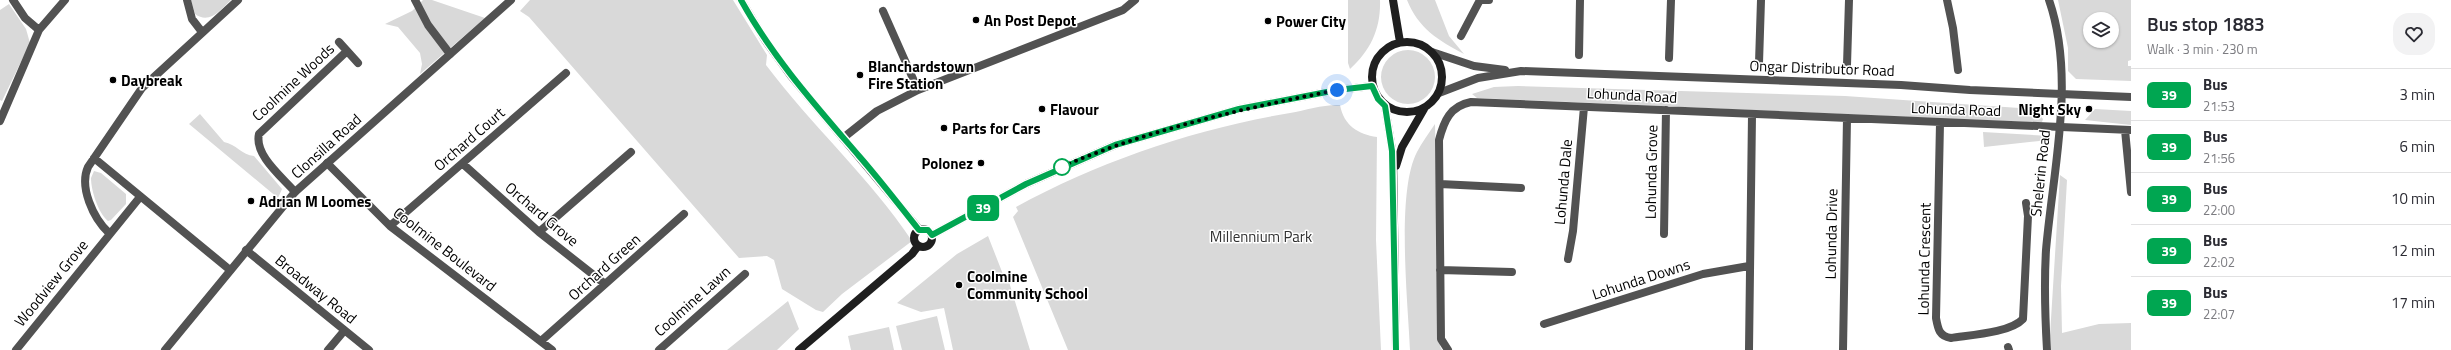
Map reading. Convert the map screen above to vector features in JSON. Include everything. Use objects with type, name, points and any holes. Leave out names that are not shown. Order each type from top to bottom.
[{"type":"main road","points":[[1393,0],[1400,42]]},
{"type":"main road","points":[[1393,174],[1402,147],[1424,108],[1439,93],[1442,72],[1439,61],[1432,52],[1423,45],[1412,42],[1400,42],[1382,52],[1376,60],[1372,70],[1372,86],[1378,99],[1385,106],[1404,113],[1424,108]]},
{"type":"main road","points":[[932,235],[1026,184],[1115,145],[1239,109],[1337,90],[1372,86]]},
{"type":"main road","points":[[1385,106],[1392,151],[1396,350]]},
{"type":"main road","points":[[919,230],[928,230],[932,235],[932,240],[927,247],[918,246],[914,236],[919,230]]},
{"type":"main road","points":[[802,349],[912,254],[918,246]]},
{"type":"street","points":[[13,0],[25,18],[39,30]]},
{"type":"street","points":[[0,121],[3,108],[39,30],[65,0]]},
{"type":"street","points":[[187,0],[192,19],[202,32]]},
{"type":"street","name":"Woodview Grove","points":[[109,233],[96,216],[84,182],[86,173],[94,158],[142,88],[238,0]]},
{"type":"street","points":[[415,0],[428,24],[450,54]]},
{"type":"street","name":"Clonsilla Road","points":[[165,350],[246,250],[296,192],[512,0]]},
{"type":"street","points":[[741,0],[782,64],[919,230]]},
{"type":"street","points":[[843,138],[877,111],[918,90],[1123,10],[1135,0]]},
{"type":"street","points":[[1461,36],[1480,0],[1489,0]]},
{"type":"street","points":[[1579,55],[1580,0]]},
{"type":"street","points":[[1669,58],[1671,0]]},
{"type":"street","points":[[1759,63],[1761,0]]},
{"type":"street","points":[[1847,65],[1849,0]]},
{"type":"street","points":[[1947,0],[1953,28],[1958,70]]},
{"type":"street","name":"Shelerin Road","points":[[2046,350],[2044,286],[2058,127],[2061,48],[2049,0]]},
{"type":"street","points":[[883,11],[918,90]]},
{"type":"street","name":"Coolmine Woods","points":[[339,42],[358,63]]},
{"type":"street","name":"Coolmine Woods","points":[[296,192],[263,155],[258,144],[259,134],[347,51]]},
{"type":"street","name":"Ongar Distributor Road","points":[[1432,52],[1474,66],[1511,71],[1901,85],[2131,97]]},
{"type":"street","name":"Ongar Distributor Road","points":[[1439,93],[1478,78],[1511,71]]},
{"type":"street","name":"Orchard Court","points":[[390,226],[566,73]]},
{"type":"street","name":"Lohunda Road","points":[[1448,350],[1441,339],[1440,140],[1444,123],[1452,110],[1461,104],[1471,102],[2128,130]]},
{"type":"street","name":"Lohunda Dale","points":[[1568,259],[1573,231],[1584,107]]},
{"type":"street","name":"Lohunda Grove","points":[[1664,234],[1666,110]]},
{"type":"street","points":[[1749,350],[1752,115]]},
{"type":"street","name":"Lohunda Drive","points":[[1843,350],[1846,118]]},
{"type":"street","name":"Lohunda Crescent","points":[[1940,123],[1936,318],[1938,330],[1943,336],[1951,338],[2003,329],[2014,326],[2023,319],[2028,218],[2026,203]]},
{"type":"street","points":[[2128,130],[2131,192]]},
{"type":"street","points":[[539,232],[630,152]]},
{"type":"street","points":[[94,158],[230,270]]},
{"type":"street","name":"Coolmine Boulevard","points":[[327,164],[390,226],[552,350]]},
{"type":"street","name":"Orchard Grove","points":[[463,164],[539,232],[605,284]]},
{"type":"street","points":[[1440,184],[1521,188]]},
{"type":"street","name":"Woodview Grove","points":[[16,350],[109,233],[140,197]]},
{"type":"street","name":"Orchard Green","points":[[541,341],[684,214]]},
{"type":"street","name":"Broadway Road","points":[[246,250],[369,350]]},
{"type":"street","name":"Lohunda Downs","points":[[1544,324],[1703,274],[1749,266]]},
{"type":"street","points":[[1440,270],[1512,272]]},
{"type":"street","name":"Coolmine Lawn","points":[[659,350],[744,274]]},
{"type":"street","points":[[328,350],[344,331]]},
{"type":"green space","points":[[191,0],[231,0],[215,14],[206,18],[195,14]]},
{"type":"green space","points":[[423,0],[432,0],[485,18],[420,74],[422,64],[420,53],[398,27],[385,24],[412,11]]},
{"type":"green space","points":[[530,0],[733,0],[767,55],[766,65],[802,109],[878,196],[912,241],[842,294],[823,312],[816,310],[782,289],[774,260],[767,256],[739,258],[529,17],[520,11]]},
{"type":"green space","points":[[1348,0],[1380,0],[1379,20],[1373,38],[1364,54],[1350,69],[1348,63]]},
{"type":"green space","points":[[1407,0],[1435,0],[1449,36],[1464,54],[1430,33],[1417,18]]},
{"type":"green space","points":[[2058,0],[2131,0],[2131,60],[2128,61],[2128,66],[2131,66],[2131,81],[2076,79],[2068,71],[2068,48]]},
{"type":"green space","points":[[9,4],[26,29],[30,43],[2,101],[0,100],[0,10]]},
{"type":"green space","points":[[1403,50],[1413,50],[1423,54],[1431,62],[1435,72],[1435,82],[1431,92],[1423,100],[1413,104],[1403,104],[1393,100],[1385,92],[1381,82],[1381,72],[1385,62],[1393,54]]},
{"type":"green space","points":[[1518,86],[1845,96],[2034,109],[2043,119],[2042,122],[2027,122],[1522,100],[1477,98],[1472,94],[1494,87]]},
{"type":"green space","name":"Millennium Park","points":[[1340,105],[1348,124],[1364,134],[1377,137],[1376,240],[1381,350],[1068,350],[1013,217],[1018,211],[1016,207],[1081,175],[1149,149],[1219,128],[1322,106]]},
{"type":"green space","points":[[2095,109],[2131,111],[2131,125],[2085,120]]},
{"type":"green space","points":[[200,114],[224,142],[246,154],[254,156],[282,189],[278,198],[189,124]]},
{"type":"green space","points":[[1435,124],[1440,346],[1442,350],[1410,350],[1405,248],[1407,193],[1411,170],[1417,152]]},
{"type":"green space","points":[[1983,132],[2050,136],[2049,140],[1984,147]]},
{"type":"green space","points":[[94,171],[101,173],[126,194],[126,204],[111,220],[108,221],[98,207],[92,189],[91,178]]},
{"type":"green space","points":[[2060,175],[2067,180],[2061,286],[2062,333],[2099,324],[2131,323],[2131,350],[2051,350],[2050,335]]},
{"type":"green space","points":[[988,236],[1006,282],[1009,282],[1030,350],[953,350],[944,308],[921,312],[897,303],[957,254]]},
{"type":"green space","points":[[788,301],[799,329],[777,350],[727,350]]},
{"type":"green space","points":[[937,316],[945,350],[902,350],[896,326]]},
{"type":"green space","points":[[889,327],[894,350],[851,350],[848,336]]},
{"type":"bus line","name":"39","points":[[741,0],[754,24],[800,88],[891,193],[919,230],[923,228],[931,232],[932,235],[947,229],[1026,184],[1059,168],[1115,145],[1176,126],[1239,109],[1337,90],[1372,86],[1378,99],[1385,106],[1389,123],[1392,151],[1396,350]]},
{"type":"place","name":"An Post Depot","points":[[976,20]]},
{"type":"place","name":"Power City","points":[[1268,21]]},
{"type":"place","name":"Blanchardstown Fire Station","points":[[860,75]]},
{"type":"place","name":"Daybreak","points":[[113,80]]},
{"type":"place","name":"Flavour","points":[[1042,109]]},
{"type":"place","name":"Night Sky","points":[[2089,109]]},
{"type":"place","name":"Parts for Cars","points":[[944,128]]},
{"type":"place","name":"Polonez","points":[[981,163]]},
{"type":"place","name":"Adrian M Loomes","points":[[251,201]]},
{"type":"place","name":"Coolmine Community School","points":[[959,285]]},
{"type":"route","points":[[1062,167],[1059,168],[1115,145],[1176,126],[1239,109],[1337,90]]}]
